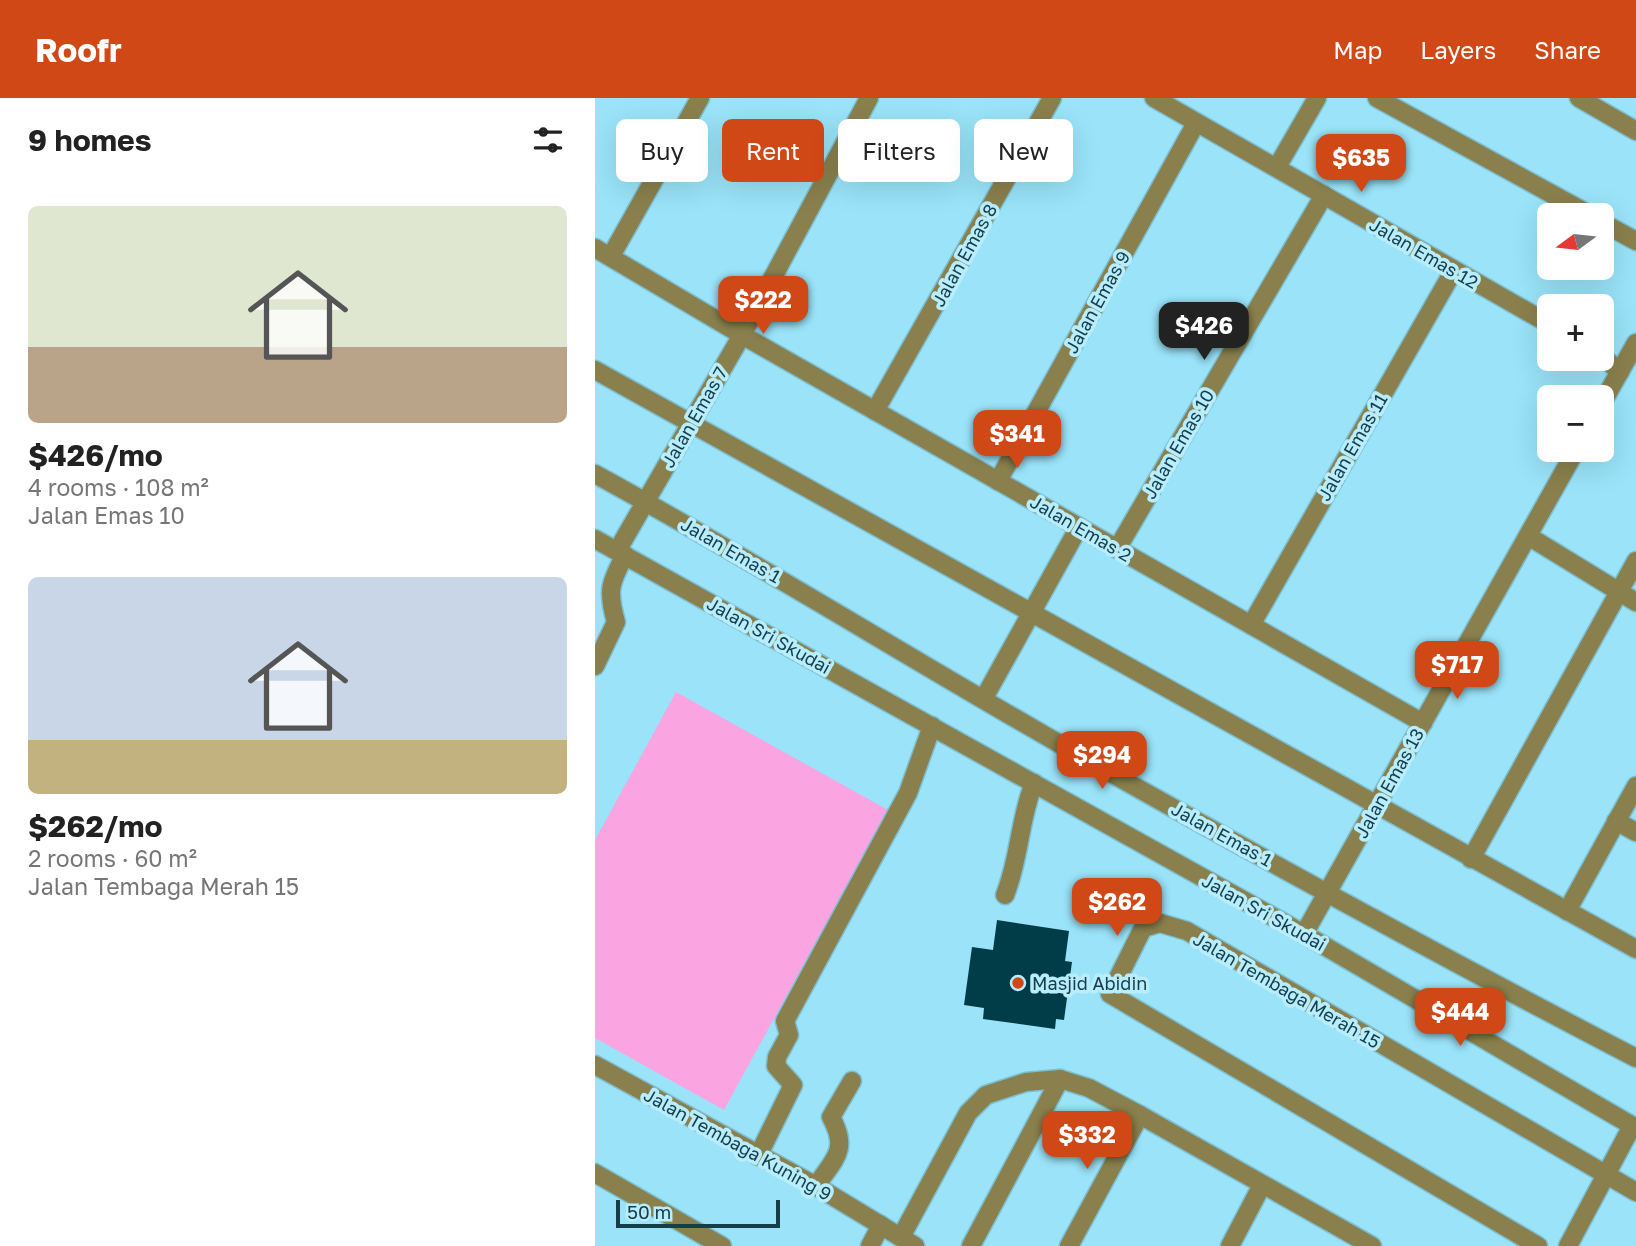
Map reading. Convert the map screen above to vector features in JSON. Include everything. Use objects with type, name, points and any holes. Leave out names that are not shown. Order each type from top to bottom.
[{"type":"street","points":[[603,252],[700,98]]},
{"type":"street","name":"Jalan Emas 7","points":[[616,622],[610,601],[610,585],[621,553],[646,502],[742,335],[869,98]]},
{"type":"street","name":"Jalan Emas 8","points":[[876,411],[1052,98]]},
{"type":"street","name":"Jalan Emas 12","points":[[1154,98],[1537,317]]},
{"type":"street","points":[[1277,167],[1317,98]]},
{"type":"street","points":[[1377,98],[1568,203]]},
{"type":"street","points":[[1579,98],[1636,131]]},
{"type":"street","name":"Jalan Emas 9","points":[[998,481],[1196,123]]},
{"type":"street","name":"Jalan Emas 10","points":[[1117,549],[1324,195]]},
{"type":"street","points":[[1614,229],[1636,241]]},
{"type":"street","name":"Jalan Emas 2","points":[[603,252],[742,335],[1423,723]]},
{"type":"street","name":"Jalan Emas 11","points":[[1251,625],[1454,270]]},
{"type":"street","points":[[1613,385],[1636,343]]},
{"type":"street","points":[[1614,367],[1620,372]]},
{"type":"street","points":[[595,370],[1636,949]]},
{"type":"street","name":"Jalan Emas 13","points":[[1304,934],[1569,462]]},
{"type":"street","name":"Jalan Emas 1","points":[[595,474],[1108,772],[1458,965],[1636,1058]]},
{"type":"street","points":[[984,698],[1034,613],[1079,527]]},
{"type":"street","points":[[1528,536],[1636,602]]},
{"type":"street","name":"Jalan Sri Skudai","points":[[595,539],[1304,934],[1634,1127]]},
{"type":"street","points":[[1471,859],[1636,561]]},
{"type":"street","points":[[595,610],[616,622],[595,666]]},
{"type":"street","points":[[758,1156],[793,1085],[776,1066],[777,1058],[789,1035],[785,1021],[908,793],[932,726]]},
{"type":"street","points":[[1005,895],[1014,874],[1024,807],[1034,783]]},
{"type":"street","points":[[1567,911],[1636,786]]},
{"type":"street","points":[[1616,821],[1636,832]]},
{"type":"street","name":"Jalan Tembaga Merah 15","points":[[1538,1246],[1110,994],[1143,928],[1160,923],[1187,931],[1636,1192]]},
{"type":"street","name":"Jalan Tembaga Kuning 9","points":[[595,1065],[816,1186],[908,1241]]},
{"type":"street","points":[[971,1246],[1060,1079]]},
{"type":"street","points":[[908,1241],[968,1113],[986,1095],[994,1092],[1026,1082],[1060,1079],[1089,1088],[1140,1115],[1372,1246]]},
{"type":"street","points":[[816,1186],[841,1148],[841,1135],[831,1117],[852,1081]]},
{"type":"street","points":[[1069,1246],[1140,1115]]},
{"type":"street","points":[[1568,1246],[1634,1127]]},
{"type":"street","points":[[595,1173],[722,1246]]},
{"type":"street","points":[[1230,1246],[1262,1185]]},
{"type":"street","points":[[870,1246],[881,1225]]},
{"type":"shaded area","points":[[676,692],[888,810],[724,1110],[595,1038],[595,840]]},
{"type":"building","name":"Masjid Abidin","points":[[997,920],[1069,931],[1065,961],[1072,962],[1064,1020],[1056,1019],[1055,1029],[983,1019],[984,1008],[964,1005],[972,947],[993,950]]},
{"type":"place","name":"Masjid Abidin","points":[[1018,983]]}]
